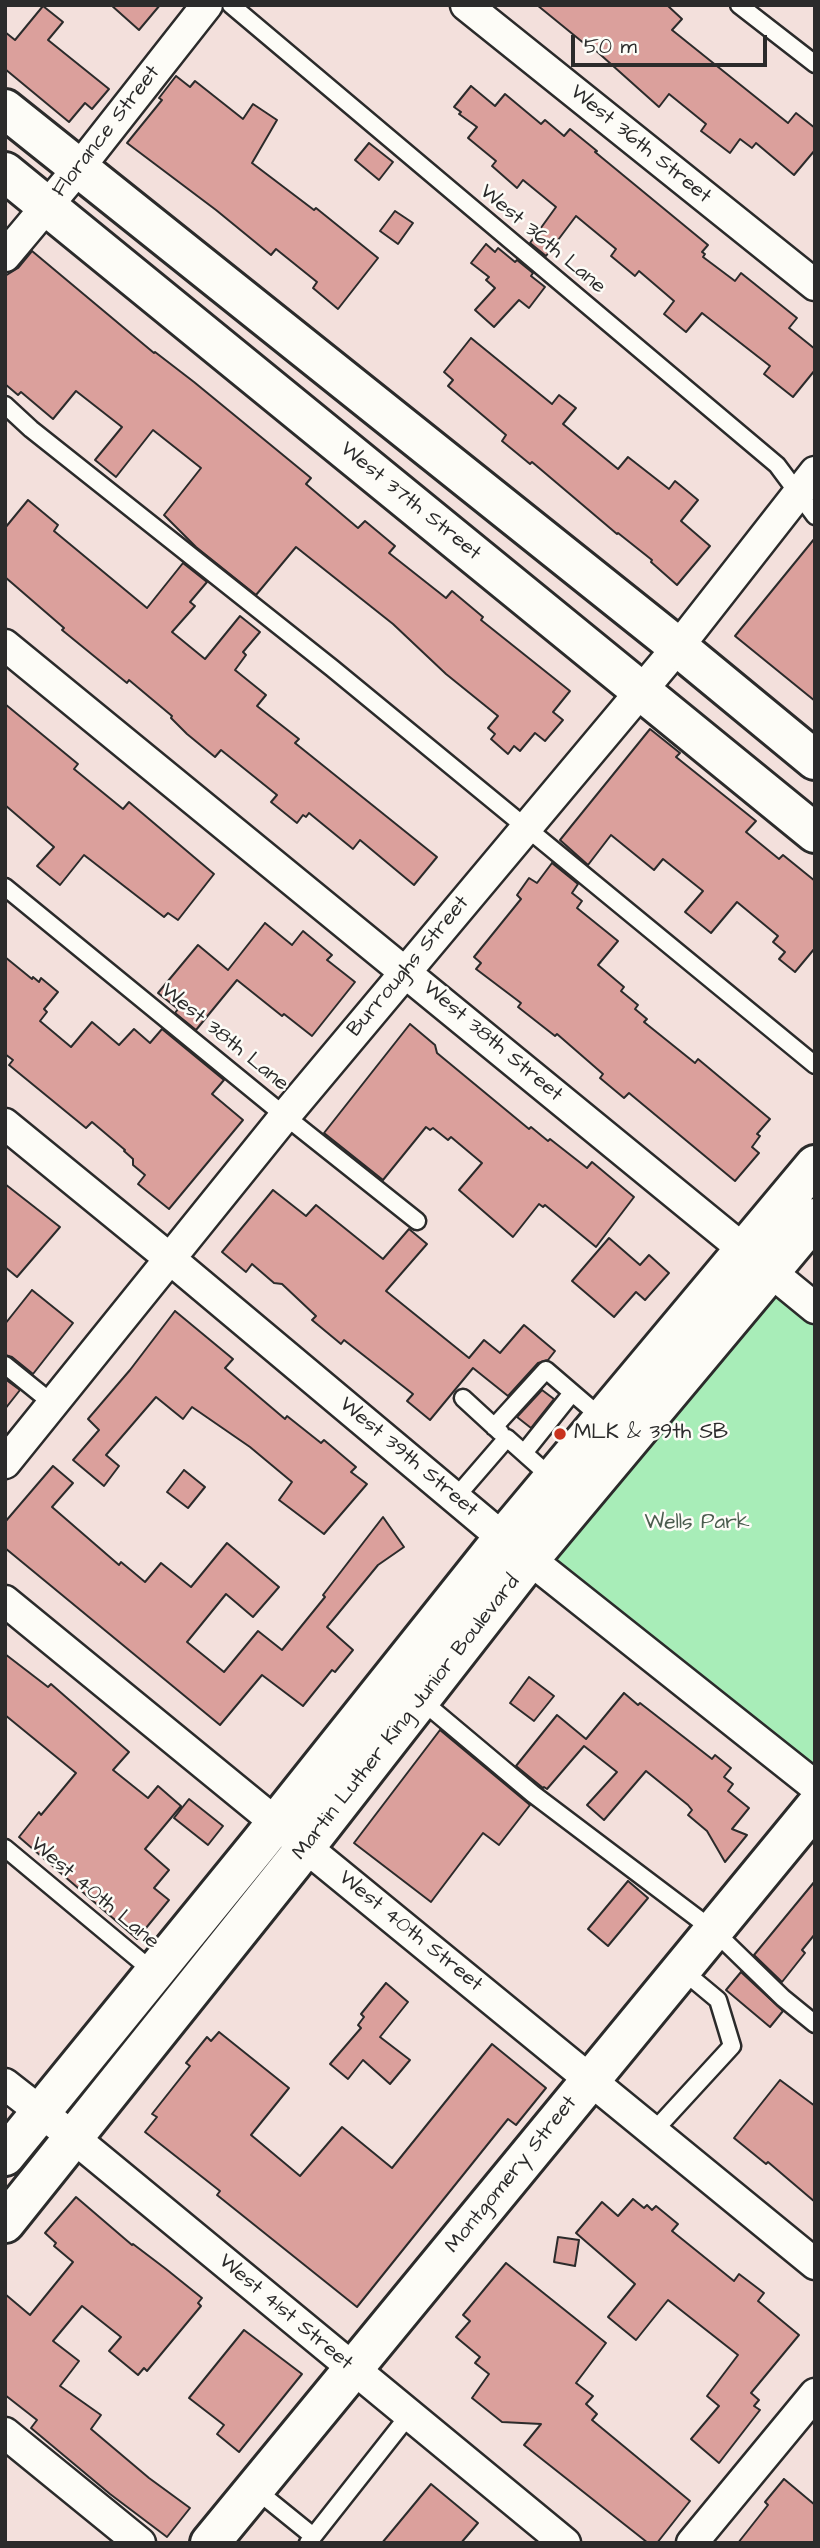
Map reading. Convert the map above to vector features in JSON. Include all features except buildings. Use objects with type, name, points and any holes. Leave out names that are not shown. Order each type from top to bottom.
[{"type":"main road","points":[[5,109],[678,647],[815,760]]},
{"type":"main road","name":"West 37th Street","points":[[5,172],[815,833]]},
{"type":"main road","name":"Martin Luther King Junior Boulevard","points":[[5,2156],[275,1822],[516,1549],[757,1261],[815,1165]]},
{"type":"main road","name":"Martin Luther King Junior Boulevard","points":[[5,2223],[421,1700],[516,1549],[553,1479],[603,1419],[757,1261],[815,1218]]},
{"type":"main road","name":"Montgomery Street","points":[[210,2543],[815,1807]]},
{"type":"street","name":"Florance Street","points":[[5,256],[78,169],[207,5]]},
{"type":"street","name":"West 36th Street","points":[[466,5],[815,285]]},
{"type":"street","name":"Burroughs Street","points":[[5,1463],[405,971],[809,494]]},
{"type":"street","name":"West 38th Street","points":[[5,645],[815,1308]]},
{"type":"street","name":"West 39th Street","points":[[5,1124],[516,1549],[815,1786]]},
{"type":"street","name":"West 40th Street","points":[[5,1601],[815,2264]]},
{"type":"street","name":"West 41st Street","points":[[5,2084],[565,2543]]},
{"type":"street","points":[[692,2543],[815,2393]]},
{"type":"street","points":[[5,2433],[141,2543]]},
{"type":"lane","name":"West 36th Lane","points":[[231,5],[809,494]]},
{"type":"lane","points":[[739,5],[815,64]]},
{"type":"lane","points":[[5,405],[31,429],[332,668],[815,1065]]},
{"type":"lane","name":"West 38th Lane","points":[[5,887],[417,1221]]},
{"type":"lane","points":[[5,1365],[52,1403]]},
{"type":"lane","points":[[494,1427],[546,1370],[603,1419]]},
{"type":"lane","points":[[524,1453],[572,1393]]},
{"type":"lane","points":[[463,1398],[553,1479]]},
{"type":"lane","points":[[456,1497],[507,1438]]},
{"type":"lane","points":[[421,1700],[533,1794],[713,1930],[783,1998],[815,2024]]},
{"type":"lane","name":"West 40th Lane","points":[[5,1847],[155,1973]]},
{"type":"lane","points":[[653,2132],[732,2046],[718,2000],[682,1970]]},
{"type":"lane","points":[[255,2489],[310,2539],[409,2415]]},
{"type":"green space","name":"Wells Park","points":[[755,1267],[815,1315],[815,1771],[529,1541]]},
{"type":"place","name":"MLK & 39th SB","points":[[560,1434]]}]
